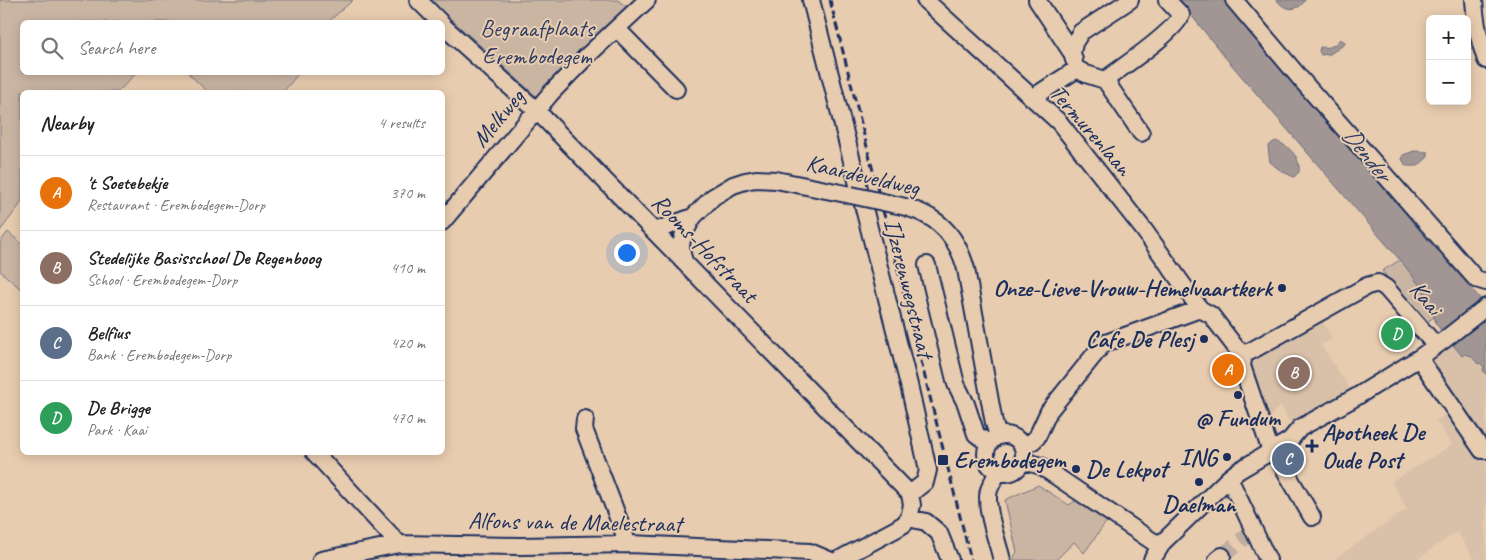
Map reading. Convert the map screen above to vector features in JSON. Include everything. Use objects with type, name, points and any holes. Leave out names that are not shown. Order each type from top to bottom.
[{"type":"street","points":[[418,0],[438,20]]},
{"type":"street","name":"Melkweg","points":[[445,218],[536,110],[581,62],[647,0]]},
{"type":"street","name":"IJzerenwegstraat","points":[[811,0],[904,366],[927,467],[925,482],[910,494]]},
{"type":"street","name":"Termurenlaan","points":[[925,0],[1059,122],[1144,230],[1200,309],[1211,315],[1237,349],[1244,352]]},
{"type":"street","points":[[1037,0],[1074,61],[1086,74],[1105,80],[1141,133]]},
{"type":"street","points":[[1032,98],[1074,61],[1074,43],[1081,32],[1130,0]]},
{"type":"street","points":[[1105,80],[1153,44],[1178,22],[1181,15],[1167,0]]},
{"type":"street","points":[[1234,0],[1476,279],[1486,282]]},
{"type":"street","points":[[1474,0],[1475,20],[1486,60]]},
{"type":"street","name":"Rooms-Hofstraat","points":[[445,28],[536,110],[910,494]]},
{"type":"street","points":[[617,29],[676,89]]},
{"type":"street","name":"Kaardeveldweg","points":[[655,231],[693,217],[713,197],[733,185],[756,179],[776,180],[921,211],[939,223],[948,232],[962,256],[994,423],[993,440]]},
{"type":"street","points":[[684,261],[681,253],[681,242],[693,217]]},
{"type":"street","points":[[928,265],[956,384],[966,404],[976,434],[993,440]]},
{"type":"street","name":"Kaai","points":[[1244,352],[1249,352],[1367,286],[1378,283],[1386,288],[1440,343]]},
{"type":"street","points":[[1152,560],[1163,542],[1238,471],[1290,440],[1300,428],[1356,397],[1419,358],[1486,307]]},
{"type":"street","points":[[1163,542],[1155,543],[1041,466],[1023,453],[1019,441],[1013,436],[1006,435],[993,440],[986,449],[986,458],[992,469],[1005,474],[1018,469],[1023,453],[1037,437],[1049,411],[1103,344],[1200,309]]},
{"type":"street","points":[[1244,352],[1242,366],[1272,451],[1312,517]]},
{"type":"street","points":[[1419,358],[1482,450],[1486,450]]},
{"type":"street","points":[[585,419],[584,429],[625,536],[626,544]]},
{"type":"street","points":[[317,455],[399,544]]},
{"type":"street","points":[[998,472],[989,489],[988,506],[1002,559]]},
{"type":"street","points":[[1229,478],[1251,532],[1268,560]]},
{"type":"street","points":[[838,560],[904,524],[909,518],[912,505],[910,494]]},
{"type":"street","points":[[909,518],[926,522],[939,533],[950,560]]},
{"type":"street","name":"Alfons van de Maelestraat","points":[[321,560],[399,544],[521,546],[626,544],[810,552],[830,560]]},
{"type":"shaded area","points":[[1179,0],[1228,0],[1419,230],[1486,305],[1486,374],[1483,370],[1484,367],[1480,363],[1478,364],[1471,356],[1465,354],[1462,356],[1436,324],[1426,294],[1405,266],[1224,56]]},
{"type":"shaded area","points":[[1277,0],[1305,0],[1299,7],[1291,9],[1283,6]]},
{"type":"shaded area","points":[[1340,39],[1345,44],[1330,54],[1321,55],[1320,47],[1331,46]]},
{"type":"shaded area","points":[[1276,141],[1290,149],[1296,157],[1299,172],[1294,177],[1281,171],[1270,162],[1268,147]]},
{"type":"shaded area","points":[[1414,151],[1428,152],[1428,157],[1418,166],[1406,166],[1402,159],[1403,155]]},
{"type":"shaded area","points":[[1323,322],[1332,339],[1321,345],[1352,392],[1290,423],[1281,406],[1273,412],[1273,415],[1267,418],[1247,365]]},
{"type":"shaded area","points":[[1453,345],[1462,356],[1468,354],[1478,364],[1480,362],[1486,374],[1486,560],[1475,560],[1457,532],[1416,560],[1333,560],[1407,509],[1391,482],[1452,445],[1436,421],[1448,413],[1419,367]]},
{"type":"green space","points":[[0,0],[353,0],[330,20],[20,20],[20,75],[134,75],[120,90],[20,90],[20,205],[0,231]]},
{"type":"green space","name":"Begraafplaats Erembodegem","points":[[430,0],[618,0],[630,10],[537,97]]},
{"type":"green space","points":[[190,75],[297,75],[285,90],[206,90]]},
{"type":"green space","points":[[8,232],[20,242],[20,288],[0,271],[0,242]]},
{"type":"green space","points":[[1400,260],[1421,287],[1432,309],[1434,317],[1424,324],[1382,271]]},
{"type":"green space","points":[[1038,485],[1069,505],[1078,499],[1107,521],[1084,553],[1074,542],[1056,560],[1012,560],[1017,552],[1005,500]]},
{"type":"tunnel","points":[[1222,556],[1249,534]]},
{"type":"railway","points":[[830,0],[971,560]]},
{"type":"place","name":"Onze-Lieve-Vrouw-Hemelvaartkerk","points":[[1282,288]]},
{"type":"place","name":"De Brigge","points":[[1397,334]]},
{"type":"place","name":"Cafe De Plesj","points":[[1204,339]]},
{"type":"place","name":"'t Soetebekje","points":[[1228,370]]},
{"type":"place","name":"Stedelijke Basisschool De Regenboog","points":[[1294,373]]},
{"type":"place","name":"@ Fundum","points":[[1238,395]]},
{"type":"place","name":"Apotheek De Oude Post","points":[[1312,446]]},
{"type":"place","name":"ING","points":[[1227,457]]},
{"type":"place","name":"Belfius","points":[[1288,459]]},
{"type":"place","name":"Erembodegem","points":[[943,460]]},
{"type":"place","name":"De Lekpot","points":[[1076,469]]},
{"type":"place","name":"Daelman","points":[[1199,482]]},
{"type":"water label","name":"Dender","points":[[1367,154]]}]
